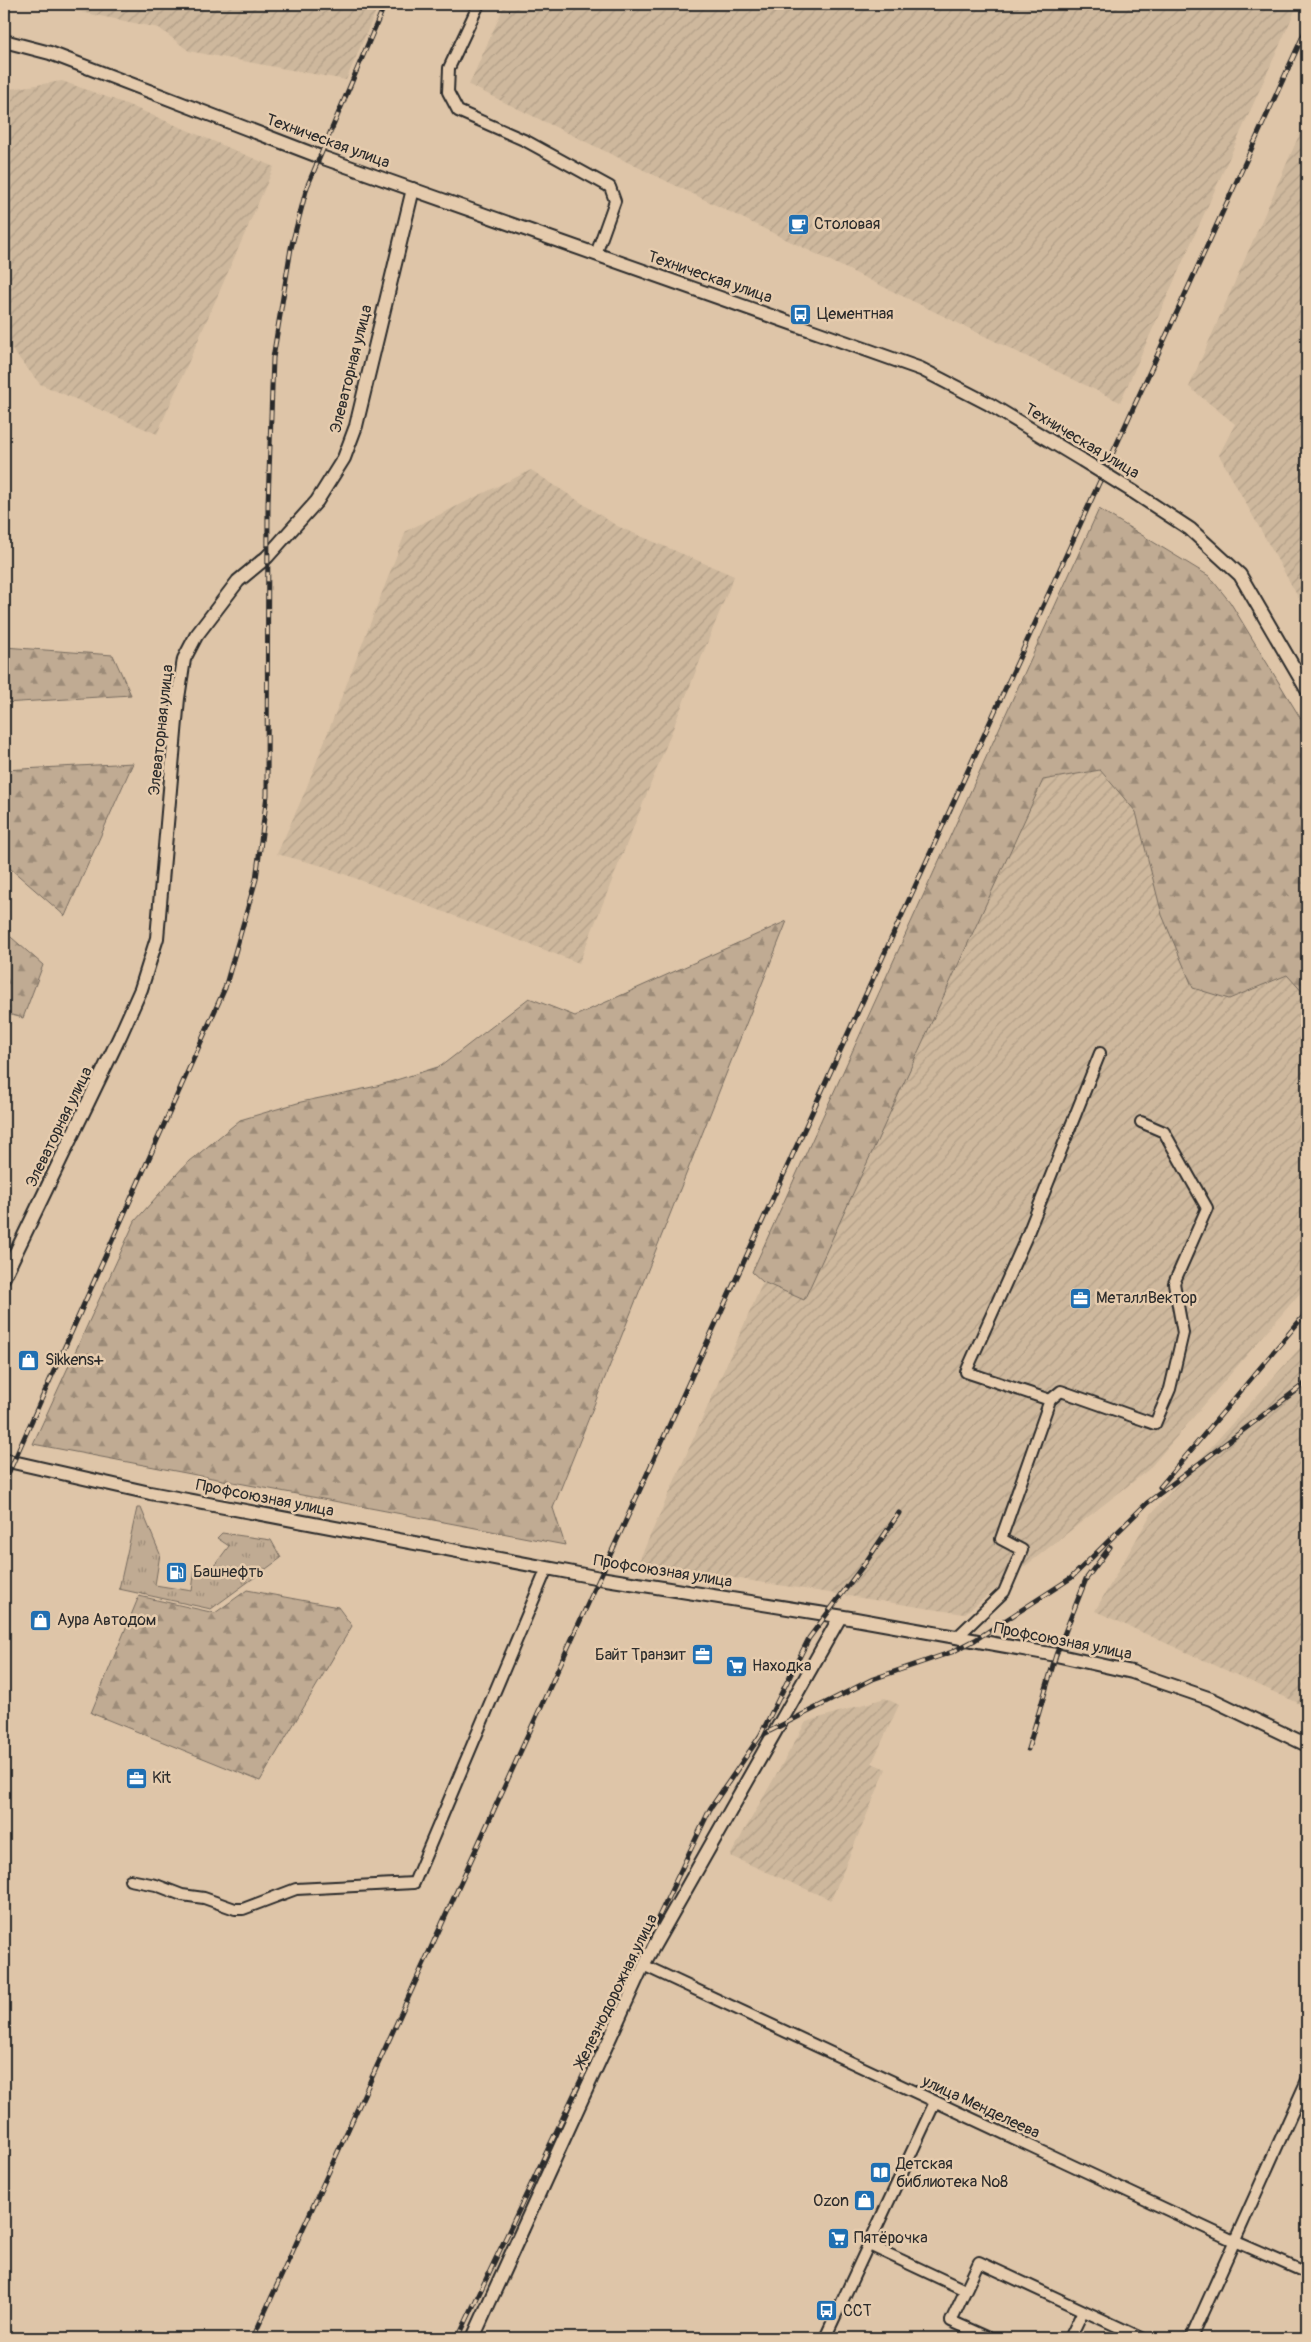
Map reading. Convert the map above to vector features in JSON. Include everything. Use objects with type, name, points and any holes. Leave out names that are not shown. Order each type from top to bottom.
[{"type":"main road","name":"Техническая улица","points":[[4,42],[50,53],[318,156],[921,370],[989,404],[1132,491],[1190,529],[1240,574],[1307,690]]},
{"type":"main road","name":"Элеваторная улица","points":[[4,1278],[120,1036],[141,989],[157,938],[178,698],[184,659],[196,636],[238,581],[268,557],[317,502],[344,458],[356,426],[413,189]]},
{"type":"main road","name":"Профсоюзная улица","points":[[4,1460],[150,1492],[547,1568],[1056,1655],[1132,1672],[1212,1699],[1307,1745]]},
{"type":"main road","name":"Железнодорожная улица","points":[[473,2338],[643,1966],[840,1617]]},
{"type":"street","points":[[478,4],[449,68],[448,92],[458,111],[526,141],[610,186],[614,201],[596,254]]},
{"type":"street","points":[[1050,1400],[966,1372],[1026,1238],[1100,1053]]},
{"type":"street","points":[[957,1637],[1004,1592],[1022,1550],[1001,1539],[1050,1400],[1061,1391],[1155,1424],[1170,1389],[1183,1333],[1174,1283],[1206,1208],[1164,1132],[1141,1122]]},
{"type":"street","points":[[130,1880],[156,1885],[182,1895],[204,1898],[235,1909],[243,1909],[296,1889],[414,1884],[547,1568]]},
{"type":"street","name":"улица Менделеева","points":[[643,1966],[1307,2274]]},
{"type":"street","points":[[1191,2338],[1307,2080]]},
{"type":"street","points":[[825,2338],[935,2102]]},
{"type":"street","points":[[869,2245],[965,2290]]},
{"type":"street","points":[[989,2338],[951,2320],[978,2262],[1142,2338]]},
{"type":"street","points":[[1070,2338],[1083,2311]]},
{"type":"shaded area","points":[[56,4],[379,4],[346,80],[189,51],[159,28],[56,7]]},
{"type":"shaded area","points":[[505,4],[1298,4],[1120,402],[469,85]]},
{"type":"shaded area","points":[[62,81],[126,104],[274,167],[157,434],[40,384],[4,340],[4,90]]},
{"type":"shaded area","points":[[1307,117],[1307,613],[1219,455],[1235,424],[1189,387]]},
{"type":"shaded area","points":[[531,470],[617,526],[734,576],[579,963],[323,866],[277,854],[304,794],[406,531]]},
{"type":"shaded area","points":[[1100,770],[1136,812],[1162,915],[1229,999],[1287,975],[1307,997],[1307,1285],[1148,1470],[964,1614],[638,1563],[763,1282],[804,1299],[1043,780]]},
{"type":"shaded area","points":[[1307,1340],[1307,1707],[1095,1611],[1151,1514]]},
{"type":"shaded area","points":[[885,1698],[899,1705],[872,1763],[886,1769],[831,1900],[730,1856],[806,1722]]},
{"type":"green space","points":[[1099,509],[1209,576],[1230,602],[1307,729],[1307,997],[1287,975],[1229,999],[1193,988],[1162,915],[1136,812],[1100,770],[1043,780],[804,1300],[763,1282],[752,1272]]},
{"type":"green space","points":[[4,647],[113,655],[131,695],[4,703]]},
{"type":"green space","points":[[133,763],[65,916],[4,863],[4,770]]},
{"type":"green space","points":[[787,921],[553,1508],[565,1545],[33,1444],[135,1221],[184,1166],[240,1120],[301,1102],[377,1086],[441,1066],[529,998],[575,1016]]},
{"type":"green space","points":[[4,931],[43,965],[23,1018],[4,1013]]},
{"type":"green space","points":[[137,1508],[141,1508],[160,1554],[155,1585],[192,1591],[195,1567],[198,1565],[208,1574],[229,1546],[217,1538],[222,1533],[271,1540],[281,1558],[211,1609],[119,1589]]},
{"type":"green space","points":[[247,1590],[338,1607],[352,1626],[260,1781],[91,1713],[139,1596],[215,1613]]},
{"type":"railway","points":[[4,1483],[225,988],[256,879],[267,795],[268,504],[273,358],[291,248],[307,187],[385,4]]},
{"type":"railway","points":[[253,2338],[1307,27]]},
{"type":"railway","points":[[1160,1487],[1307,1312]]},
{"type":"railway","points":[[458,2338],[710,1809],[760,1736],[873,1679],[952,1652],[975,1640],[1071,1578],[1147,1503],[1307,1382]]},
{"type":"railway","points":[[760,1736],[809,1638],[868,1559],[899,1513]]},
{"type":"railway","points":[[1028,1749],[1056,1655],[1086,1579],[1110,1547]]},
{"type":"place","name":"Столовая","points":[[798,224]]},
{"type":"place","name":"Цементная","points":[[801,314]]},
{"type":"place","name":"МеталлВектор","points":[[1080,1298]]},
{"type":"place","name":"Sikkens+","points":[[29,1360]]},
{"type":"place","name":"Башнефть","points":[[177,1572]]},
{"type":"place","name":"Аура Автодом","points":[[41,1620]]},
{"type":"place","name":"Байт Транзит","points":[[702,1655]]},
{"type":"place","name":"Находка","points":[[736,1666]]},
{"type":"place","name":"Kit","points":[[136,1778]]},
{"type":"place","name":"Детская библиотека №8","points":[[880,2173]]},
{"type":"place","name":"Ozon","points":[[865,2201]]},
{"type":"place","name":"Пятёрочка","points":[[838,2238]]},
{"type":"place","name":"ССТ","points":[[827,2311]]}]
